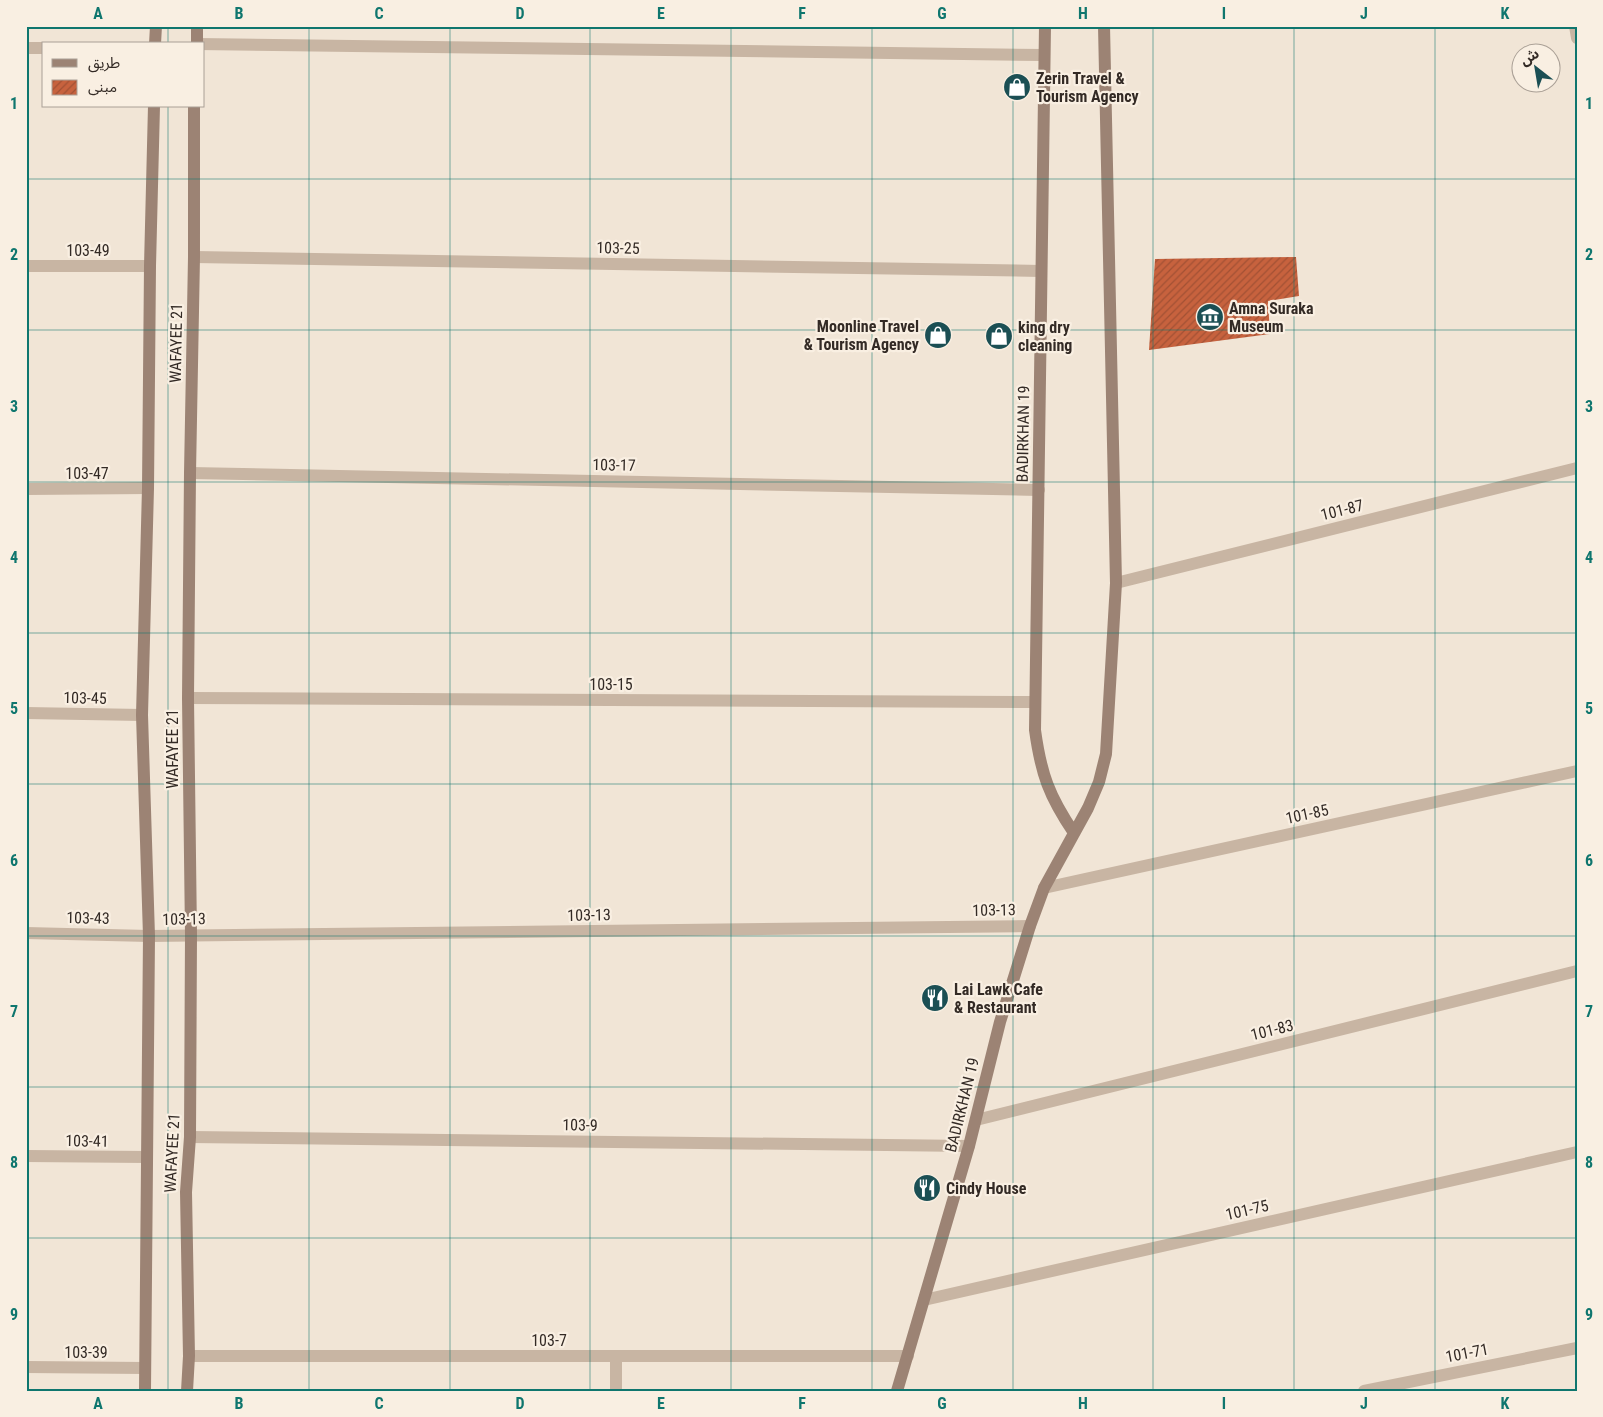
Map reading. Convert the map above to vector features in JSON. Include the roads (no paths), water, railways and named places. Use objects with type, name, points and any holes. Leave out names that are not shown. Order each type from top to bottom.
[{"type":"street","points":[[155,42],[156,26]]},
{"type":"street","points":[[197,26],[197,42]]},
{"type":"street","name":"BADIRKHAN 19","points":[[1045,26],[1036,739],[1039,758],[1047,785],[1058,810],[1074,833]]},
{"type":"street","name":"BADIRKHAN 19","points":[[897,1391],[969,1146],[1000,1022],[1030,926],[1044,888],[1088,808],[1099,782],[1106,754],[1116,584],[1104,26]]},
{"type":"street","points":[[1575,26],[1577,38]]},
{"type":"street","points":[[205,44],[1044,55]]},
{"type":"street","points":[[26,48],[42,48]]},
{"type":"street","name":"WAFAYEE 21","points":[[145,1391],[149,936],[142,715],[148,488],[154,108]]},
{"type":"street","name":"WAFAYEE 21","points":[[188,1391],[186,1192],[190,1137],[191,935],[188,698],[194,257],[194,108]]},
{"type":"street","name":"103-25","points":[[194,257],[1041,271]]},
{"type":"street","name":"103-49","points":[[26,266],[150,266]]},
{"type":"street","name":"101-87","points":[[1116,584],[1576,471]]},
{"type":"street","name":"103-17","points":[[190,473],[1039,490]]},
{"type":"street","name":"103-47","points":[[26,489],[148,488]]},
{"type":"street","name":"103-15","points":[[188,698],[1035,702]]},
{"type":"street","name":"103-45","points":[[26,713],[142,715]]},
{"type":"street","name":"101-85","points":[[1044,888],[1577,771]]},
{"type":"street","name":"103-13","points":[[149,936],[1030,926]]},
{"type":"street","name":"103-43","points":[[26,933],[149,936]]},
{"type":"street","name":"101-83","points":[[976,1120],[1577,972]]},
{"type":"street","name":"103-9","points":[[190,1137],[969,1146]]},
{"type":"street","name":"101-75","points":[[924,1300],[1577,1152]]},
{"type":"street","name":"103-41","points":[[26,1156],[147,1158]]},
{"type":"street","name":"101-71","points":[[1364,1391],[1577,1348]]},
{"type":"street","name":"103-7","points":[[189,1356],[908,1356]]},
{"type":"street","points":[[616,1356],[616,1391]]},
{"type":"street","name":"103-39","points":[[26,1368],[145,1368]]},
{"type":"place","name":"Zerin Travel & Tourism Agency","points":[[1017,87]]},
{"type":"place","name":"Amna Suraka Museum","points":[[1210,317]]},
{"type":"place","name":"Moonline Travel & Tourism Agency","points":[[938,335]]},
{"type":"place","name":"king dry cleaning","points":[[999,336]]},
{"type":"place","name":"Lai Lawk Cafe & Restaurant","points":[[935,998]]},
{"type":"place","name":"Cindy House","points":[[927,1188]]}]
